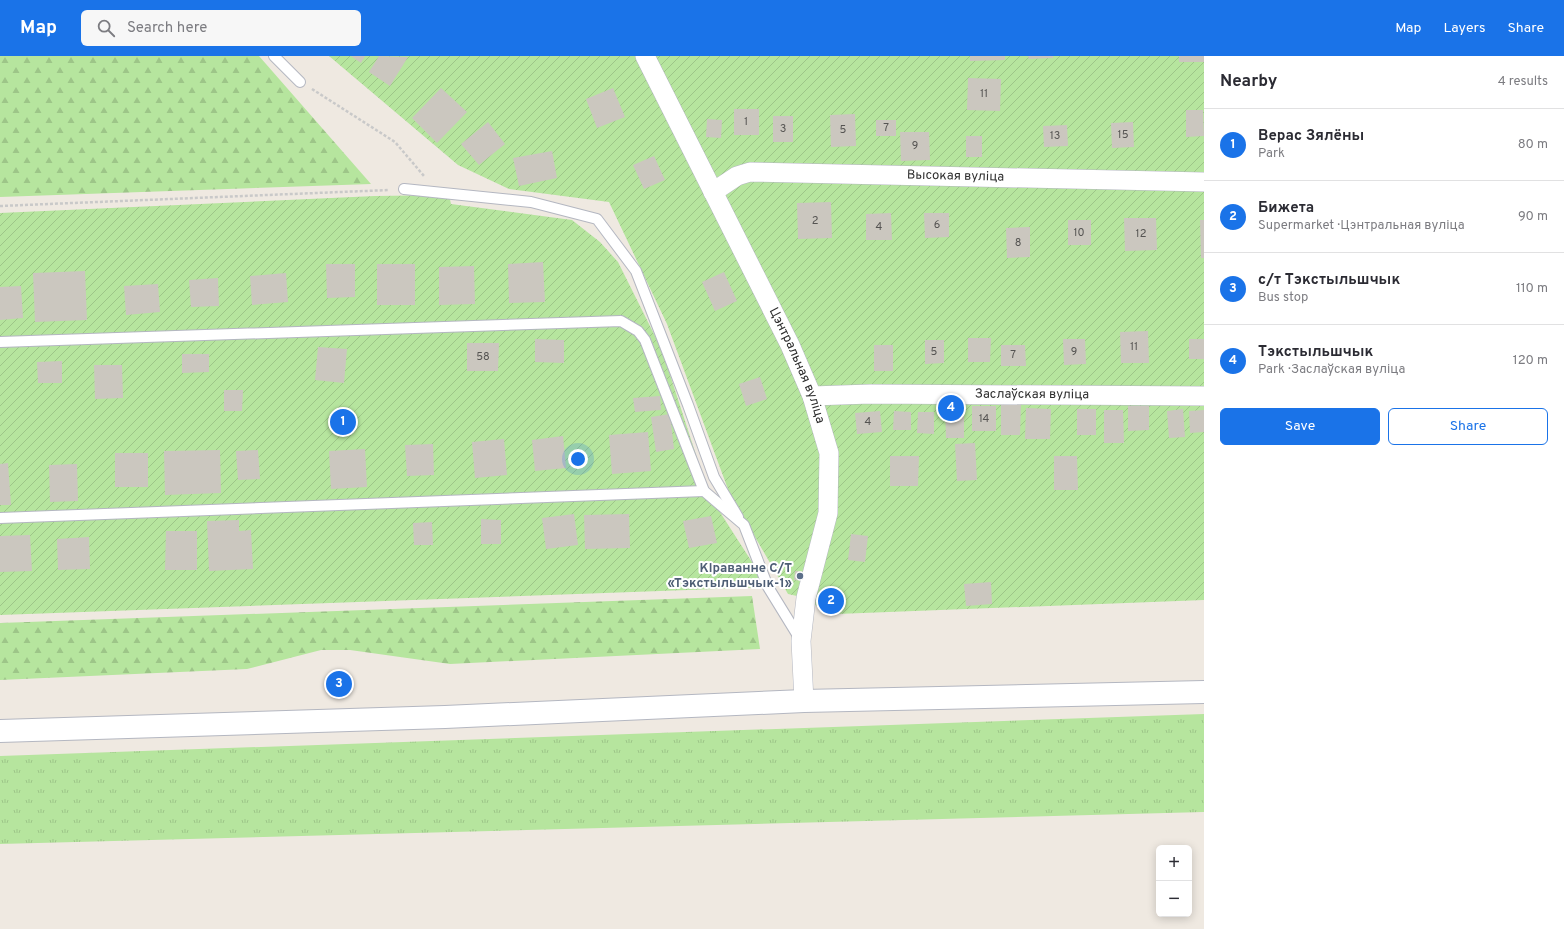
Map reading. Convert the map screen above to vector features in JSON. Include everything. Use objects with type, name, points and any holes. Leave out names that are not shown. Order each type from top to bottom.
[{"type":"main road","points":[[0,731],[445,717],[804,701],[1204,692]]},
{"type":"street","name":"Цэнтральная вуліца","points":[[645,56],[790,345],[812,396],[828,453],[828,513],[806,598],[801,642],[804,701]]},
{"type":"street","name":"Высокая вуліца","points":[[713,192],[737,176],[750,172],[1204,182]]},
{"type":"street","name":"Заслаўская вуліца","points":[[812,396],[878,394],[1204,396]]},
{"type":"lane","points":[[274,56],[300,82]]},
{"type":"lane","points":[[404,189],[532,202],[597,219],[636,271],[688,405],[714,478],[744,525],[768,587],[801,642]]},
{"type":"lane","points":[[0,342],[621,321],[638,331],[645,340],[704,491],[744,525]]},
{"type":"lane","points":[[0,518],[704,491]]},
{"type":"path","points":[[300,82],[395,142],[422,172],[435,193]]},
{"type":"path","points":[[0,206],[404,189]]},
{"type":"green space","points":[[0,56],[259,56],[371,184],[0,197]]},
{"type":"green space","points":[[329,56],[1204,56],[1204,600],[837,614],[835,609],[817,606],[806,598],[788,594],[729,492],[667,324],[609,202],[509,189],[458,165]]},
{"type":"green space","points":[[449,195],[451,204],[572,220],[600,242],[618,262],[662,350],[709,495],[768,587],[0,615],[0,213],[375,196]]},
{"type":"green space","points":[[752,596],[760,649],[450,664],[350,650],[321,650],[247,669],[0,680],[0,623]]},
{"type":"green space","points":[[1204,714],[1204,812],[0,844],[0,756]]},
{"type":"building","points":[[351,56],[365,56],[361,63]]},
{"type":"building","points":[[379,56],[408,57],[390,86],[369,72]]},
{"type":"building","points":[[970,56],[1005,56],[1005,60],[970,61]]},
{"type":"building","points":[[1028,56],[1053,56],[1053,58],[1029,59]]},
{"type":"building","points":[[1179,56],[1204,56],[1204,62],[1179,62]]},
{"type":"building","points":[[968,78],[1001,79],[1000,111],[967,110]]},
{"type":"building","points":[[441,88],[467,112],[437,143],[412,118]]},
{"type":"building","points":[[613,88],[625,117],[597,128],[586,99]]},
{"type":"building","points":[[734,109],[759,109],[759,135],[734,135]]},
{"type":"building","points":[[1186,110],[1203,110],[1204,136],[1186,137]]},
{"type":"building","points":[[855,114],[856,146],[831,147],[830,115]]},
{"type":"building","points":[[773,116],[793,116],[793,142],[773,142]]},
{"type":"building","points":[[707,119],[722,120],[721,138],[706,137]]},
{"type":"building","points":[[876,120],[896,120],[896,136],[876,136]]},
{"type":"building","points":[[488,122],[505,144],[479,165],[461,144]]},
{"type":"building","points":[[1133,122],[1134,147],[1112,148],[1111,123]]},
{"type":"building","points":[[1067,125],[1068,146],[1044,147],[1043,126]]},
{"type":"building","points":[[900,132],[929,132],[930,160],[901,161]]},
{"type":"building","points":[[966,136],[982,136],[982,157],[966,157]]},
{"type":"building","points":[[552,151],[557,178],[519,186],[513,158]]},
{"type":"building","points":[[654,156],[665,180],[644,189],[633,165]]},
{"type":"building","points":[[831,202],[832,238],[798,239],[797,203]]},
{"type":"building","points":[[891,213],[892,240],[866,240],[866,214]]},
{"type":"building","points":[[924,213],[949,213],[949,237],[925,238]]},
{"type":"building","points":[[1124,218],[1156,218],[1157,250],[1125,251]]},
{"type":"building","points":[[1068,220],[1091,220],[1091,245],[1068,245]]},
{"type":"building","points":[[1200,220],[1204,220],[1204,258],[1201,258]]},
{"type":"building","points":[[1030,227],[1030,257],[1007,258],[1006,228]]},
{"type":"building","points":[[543,262],[545,302],[509,303],[508,264]]},
{"type":"building","points":[[326,264],[355,264],[355,297],[327,298]]},
{"type":"building","points":[[377,264],[415,264],[415,305],[377,305]]},
{"type":"building","points":[[474,266],[475,304],[439,305],[439,267]]},
{"type":"building","points":[[85,271],[87,320],[35,322],[33,273]]},
{"type":"building","points":[[724,272],[737,301],[715,311],[702,282]]},
{"type":"building","points":[[286,273],[288,302],[252,305],[250,276]]},
{"type":"building","points":[[218,278],[219,306],[191,307],[189,280]]},
{"type":"building","points":[[158,284],[160,312],[126,315],[124,286]]},
{"type":"building","points":[[21,286],[23,318],[0,320],[0,287]]},
{"type":"building","points":[[1148,331],[1149,363],[1121,363],[1120,332]]},
{"type":"building","points":[[968,338],[991,338],[990,362],[968,362]]},
{"type":"building","points":[[535,339],[564,340],[564,363],[535,362]]},
{"type":"building","points":[[1063,339],[1085,339],[1086,364],[1064,365]]},
{"type":"building","points":[[1189,339],[1204,339],[1204,359],[1189,359]]},
{"type":"building","points":[[925,340],[944,340],[944,363],[925,364]]},
{"type":"building","points":[[467,343],[499,343],[498,371],[467,371]]},
{"type":"building","points":[[874,345],[893,345],[893,371],[874,371]]},
{"type":"building","points":[[1001,345],[1025,345],[1026,366],[1001,366]]},
{"type":"building","points":[[318,347],[347,349],[344,383],[315,380]]},
{"type":"building","points":[[182,354],[209,354],[209,372],[182,373]]},
{"type":"building","points":[[62,361],[62,383],[38,383],[37,362]]},
{"type":"building","points":[[94,365],[122,365],[123,398],[95,399]]},
{"type":"building","points":[[760,377],[767,399],[746,406],[739,384]]},
{"type":"building","points":[[224,390],[243,390],[242,411],[224,411]]},
{"type":"building","points":[[660,396],[661,410],[635,412],[633,398]]},
{"type":"building","points":[[1001,404],[1021,404],[1020,435],[1001,435]]},
{"type":"building","points":[[964,406],[964,438],[946,438],[945,407]]},
{"type":"building","points":[[972,406],[996,406],[996,431],[972,431]]},
{"type":"building","points":[[1128,406],[1149,406],[1149,430],[1128,431]]},
{"type":"building","points":[[1026,408],[1051,409],[1050,439],[1025,439]]},
{"type":"building","points":[[1077,409],[1096,409],[1096,435],[1077,435]]},
{"type":"building","points":[[1183,409],[1185,437],[1169,438],[1167,411]]},
{"type":"building","points":[[1104,410],[1123,410],[1124,443],[1104,443]]},
{"type":"building","points":[[1204,410],[1204,432],[1190,433],[1189,411]]},
{"type":"building","points":[[880,411],[882,432],[857,434],[855,413]]},
{"type":"building","points":[[894,411],[911,412],[911,430],[893,430]]},
{"type":"building","points":[[918,412],[934,412],[934,434],[917,433]]},
{"type":"building","points":[[670,414],[674,449],[656,452],[651,417]]},
{"type":"building","points":[[648,432],[651,471],[612,474],[609,435]]},
{"type":"building","points":[[563,436],[566,468],[535,471],[532,440]]},
{"type":"building","points":[[504,439],[507,475],[475,478],[472,442]]},
{"type":"building","points":[[975,443],[977,480],[957,481],[955,444]]},
{"type":"building","points":[[433,444],[434,475],[407,476],[405,445]]},
{"type":"building","points":[[365,449],[367,487],[331,489],[329,451]]},
{"type":"building","points":[[220,450],[221,493],[165,495],[164,451]]},
{"type":"building","points":[[258,450],[260,479],[238,480],[236,451]]},
{"type":"building","points":[[115,453],[148,453],[148,487],[115,487]]},
{"type":"building","points":[[890,456],[919,456],[918,486],[890,486]]},
{"type":"building","points":[[1054,456],[1077,456],[1078,490],[1054,490]]},
{"type":"building","points":[[8,463],[11,505],[0,505],[0,464]]},
{"type":"building","points":[[77,464],[78,501],[50,502],[49,465]]},
{"type":"building","points":[[574,514],[578,545],[546,549],[542,518]]},
{"type":"building","points":[[629,514],[630,548],[585,549],[584,515]]},
{"type":"building","points":[[711,516],[717,543],[689,548],[683,521]]},
{"type":"building","points":[[481,519],[501,520],[501,544],[481,544]]},
{"type":"building","points":[[239,520],[239,531],[251,530],[253,569],[209,571],[207,521]]},
{"type":"building","points":[[432,522],[433,545],[414,545],[413,523]]},
{"type":"building","points":[[166,531],[197,531],[197,570],[165,570]]},
{"type":"building","points":[[851,534],[868,536],[865,562],[848,560]]},
{"type":"building","points":[[30,535],[32,571],[0,572],[0,536]]},
{"type":"building","points":[[89,537],[90,569],[58,570],[57,539]]},
{"type":"building","name":"Кіраванне С/Т «Тэкстыльшчык-1»","points":[[795,571],[807,572],[806,581],[794,580]]},
{"type":"building","points":[[991,582],[992,604],[966,606],[964,584]]},
{"type":"building","points":[[819,592],[845,596],[843,610],[817,606]]},
{"type":"place","name":"Тэкстыльшчык","points":[[951,408]]},
{"type":"place","name":"Верас Зялёны","points":[[343,422]]},
{"type":"place","name":"Кіраванне С/Т «Тэкстыльшчык-1»","points":[[800,576]]},
{"type":"place","name":"Бижета","points":[[831,601]]},
{"type":"place","name":"с/т Тэкстыльшчык","points":[[339,684]]}]
